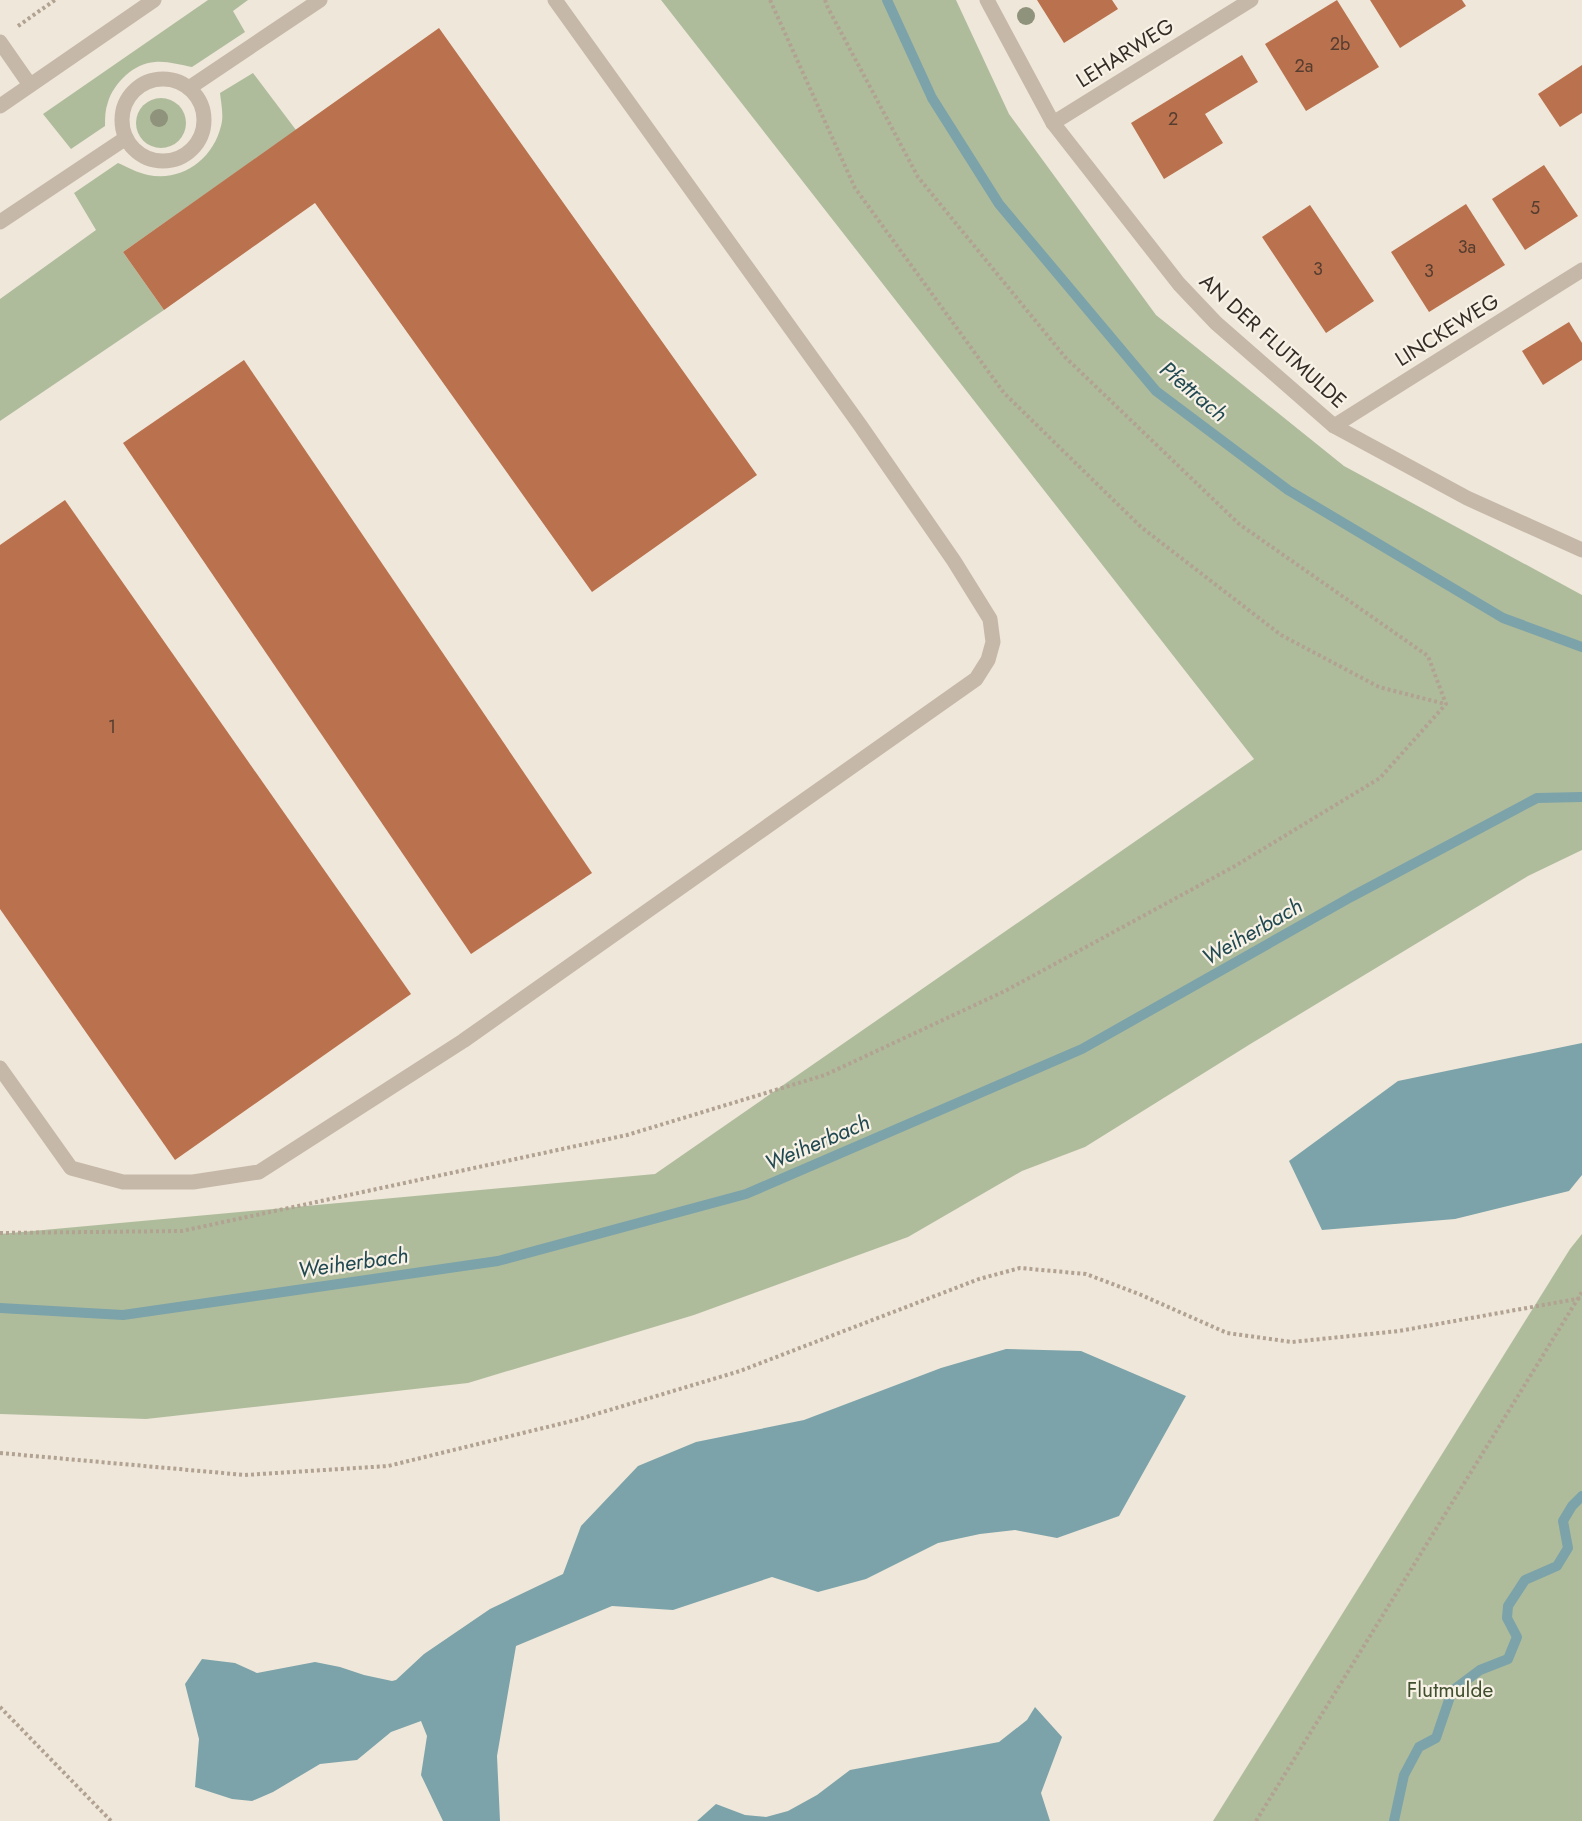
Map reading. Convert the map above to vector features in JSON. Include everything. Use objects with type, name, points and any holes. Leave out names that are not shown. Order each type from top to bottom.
[{"type":"street","points":[[0,106],[154,0]]},
{"type":"street","points":[[189,88],[320,0]]},
{"type":"street","points":[[0,1068],[71,1168],[123,1182],[193,1182],[259,1172],[473,1034],[976,679],[988,660],[993,642],[990,619],[954,561],[777,309],[555,0]]},
{"type":"street","name":"AN DER FLUTMULDE","points":[[987,0],[1053,123],[1179,284],[1216,323],[1334,426],[1467,498],[1582,550]]},
{"type":"street","name":"LEHARWEG","points":[[1053,123],[1251,0]]},
{"type":"street","points":[[5,37],[30,85]]},
{"type":"street","points":[[164,79],[189,88],[198,98],[204,110],[204,124],[198,142],[184,156],[171,160],[144,157],[126,138],[122,124],[123,111],[128,98],[150,81],[164,79]]},
{"type":"street","points":[[0,222],[126,138]]},
{"type":"street","name":"LINCKEWEG","points":[[1334,426],[1582,270]]},
{"type":"path","points":[[5,37],[55,0]]},
{"type":"path","points":[[770,0],[855,188],[1004,393],[1141,527],[1281,635],[1379,687],[1446,704]]},
{"type":"path","points":[[825,0],[918,177],[1065,357],[1239,524],[1428,656],[1446,704]]},
{"type":"path","points":[[0,1233],[182,1231],[627,1135],[825,1076],[1005,991],[1235,866],[1380,778],[1446,704]]},
{"type":"path","points":[[0,1453],[245,1475],[388,1466],[576,1420],[740,1371],[979,1279],[1020,1268],[1086,1275],[1139,1294],[1227,1333],[1292,1342],[1399,1331],[1580,1298]]},
{"type":"path","points":[[1256,1821],[1582,1292]]},
{"type":"path","points":[[0,1707],[111,1821]]},
{"type":"green space","points":[[208,0],[248,0],[233,11],[245,32],[192,67],[155,62],[132,70],[120,81],[111,95],[106,108],[105,126],[71,149],[43,114]]},
{"type":"green space","points":[[661,0],[956,0],[1009,114],[1156,315],[1344,466],[1582,595],[1582,850],[1528,876],[1085,1147],[1022,1171],[908,1237],[694,1315],[468,1383],[146,1419],[0,1414],[0,1234],[655,1174],[1254,759]]},
{"type":"green space","points":[[253,73],[296,130],[123,252],[164,310],[0,421],[0,299],[96,230],[74,193],[118,163],[144,174],[161,176],[173,175],[194,166],[211,149],[217,138],[222,118],[220,93]]},
{"type":"green space","points":[[161,98],[179,105],[186,123],[179,141],[161,148],[143,141],[136,123],[143,105]]},
{"type":"green space","name":"Flutmulde","points":[[1582,1234],[1582,1821],[1213,1821],[1570,1249]]},
{"type":"water","points":[[1582,1043],[1582,1175],[1569,1191],[1455,1219],[1322,1230],[1289,1161],[1398,1081]]},
{"type":"water","points":[[1006,1349],[1081,1351],[1186,1396],[1119,1516],[1057,1538],[1015,1530],[980,1534],[938,1543],[866,1579],[818,1592],[772,1577],[673,1610],[612,1606],[516,1646],[497,1756],[500,1821],[443,1821],[421,1775],[427,1736],[421,1721],[391,1732],[357,1760],[320,1764],[273,1792],[252,1801],[232,1799],[195,1787],[199,1739],[185,1684],[202,1659],[235,1663],[257,1673],[315,1662],[364,1675],[396,1680],[424,1654],[490,1609],[563,1574],[581,1526],[638,1466],[696,1442],[804,1420],[941,1368]]},
{"type":"water","points":[[1035,1707],[1062,1737],[1041,1793],[1050,1821],[697,1821],[716,1804],[745,1815],[766,1817],[788,1811],[817,1795],[850,1770],[999,1742],[1027,1720]]},
{"type":"building","points":[[1037,0],[1112,0],[1118,9],[1064,43]]},
{"type":"building","points":[[1337,0],[1379,67],[1306,111],[1265,44]]},
{"type":"building","points":[[1370,0],[1462,0],[1466,6],[1400,48]]},
{"type":"building","points":[[439,28],[757,475],[592,592],[315,203],[164,310],[123,252]]},
{"type":"building","points":[[1242,55],[1258,82],[1205,114],[1223,143],[1164,179],[1131,123]]},
{"type":"building","points":[[1582,65],[1582,113],[1560,127],[1538,94]]},
{"type":"building","points":[[1544,165],[1578,216],[1525,250],[1492,199]]},
{"type":"building","points":[[1466,204],[1505,265],[1429,312],[1391,252]]},
{"type":"building","points":[[1310,205],[1374,301],[1326,333],[1262,237]]},
{"type":"building","points":[[1569,322],[1582,343],[1582,360],[1543,385],[1522,351]]},
{"type":"building","points":[[244,360],[592,873],[471,954],[123,443]]},
{"type":"building","points":[[65,500],[411,994],[175,1160],[0,909],[0,545]]},
{"type":"waterway","name":"Pfettrach","points":[[887,0],[932,98],[999,204],[1156,391],[1288,490],[1503,618],[1582,647]]},
{"type":"waterway","name":"Weiherbach","points":[[0,1308],[123,1315],[498,1261],[746,1194],[1082,1049],[1351,897],[1537,798],[1582,797]]},
{"type":"waterway","points":[[1394,1821],[1404,1775],[1419,1747],[1436,1738],[1452,1691],[1480,1670],[1508,1659],[1517,1637],[1507,1618],[1508,1606],[1525,1580],[1557,1566],[1568,1548],[1563,1521],[1572,1506],[1582,1496]]}]
